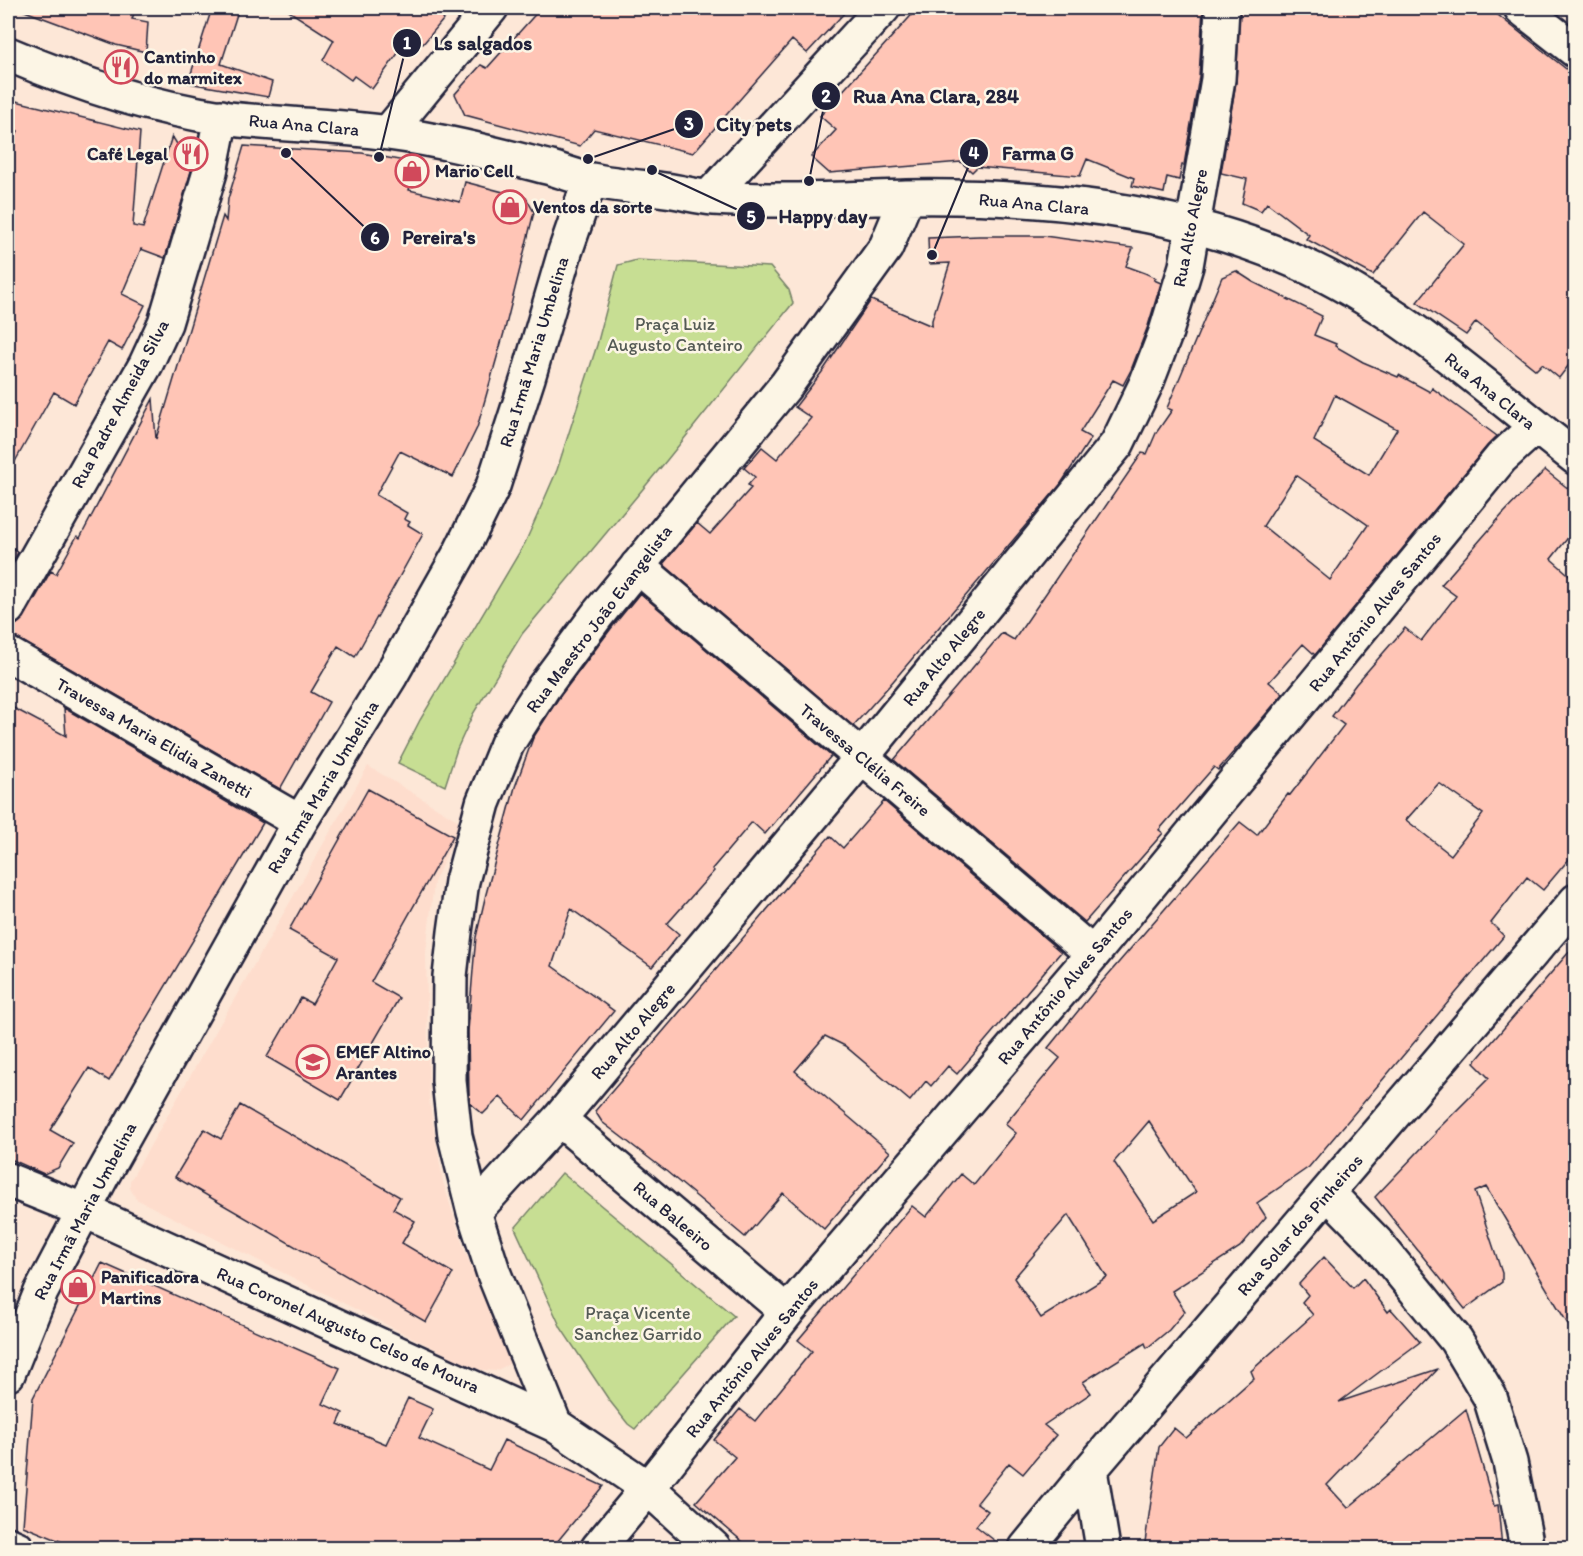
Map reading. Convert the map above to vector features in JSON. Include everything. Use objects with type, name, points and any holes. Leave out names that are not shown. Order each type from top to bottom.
[{"type":"street","points":[[388,132],[491,8]]},
{"type":"street","points":[[709,197],[883,8]]},
{"type":"street","name":"Rua Alto Alegre","points":[[474,1212],[560,1119],[862,757],[1117,444],[1146,384],[1166,332],[1186,266],[1218,80],[1222,8]]},
{"type":"street","points":[[1521,8],[1575,51]]},
{"type":"street","name":"Rua Ana Clara","points":[[8,54],[70,80],[150,103],[220,117],[388,132],[506,157],[590,180],[709,197],[790,201],[906,197],[1020,199],[1145,216],[1193,226],[1298,262],[1345,286],[1456,362],[1575,458]]},
{"type":"street","name":"Rua Padre Almeida Silva","points":[[8,608],[146,364],[165,323],[210,172],[220,117]]},
{"type":"street","name":"Rua Irmã Maria Umbelina","points":[[8,1374],[40,1292],[101,1178],[300,822],[402,655],[460,553],[493,486],[565,252],[590,180]]},
{"type":"street","name":"Rua Maestro João Evangelista","points":[[555,1425],[494,1274],[474,1212],[455,1136],[449,1081],[450,976],[462,881],[483,803],[507,744],[543,688],[637,566],[793,375],[886,247],[906,197]]},
{"type":"street","name":"Rua Antônio Alves Santos","points":[[598,1548],[787,1312],[1093,954],[1502,458],[1535,427]]},
{"type":"street","name":"Travessa Clélia Freire","points":[[637,566],[1093,954]]},
{"type":"street","name":"Travessa Maria Elidia Zanetti","points":[[8,654],[300,822]]},
{"type":"street","name":"Rua Solar dos Pinheiros","points":[[1026,1548],[1090,1470],[1572,911]]},
{"type":"street","name":"Rua Baleeiro","points":[[560,1119],[787,1312]]},
{"type":"street","name":"Rua Coronel Augusto Celso de Moura","points":[[8,1180],[85,1210],[555,1425]]},
{"type":"street","points":[[1328,1193],[1376,1242],[1456,1340],[1490,1397],[1510,1462],[1525,1548]]},
{"type":"street","points":[[555,1425],[648,1488],[714,1548]]},
{"type":"street","points":[[1090,1470],[1103,1548]]},
{"type":"street","points":[[8,1544],[17,1548]]},
{"type":"shaded area","name":"EMEF Altino Arantes","points":[[368,766],[462,823],[434,882],[426,953],[429,1100],[443,1182],[465,1252],[507,1349],[509,1364],[495,1371],[475,1369],[136,1199],[130,1188],[130,1181]]},
{"type":"green space","name":"Praça Luiz Augusto Canteiro","points":[[637,260],[770,267],[789,290],[793,303],[667,460],[522,634],[473,714],[457,749],[445,786],[398,763],[420,720],[525,543],[557,470],[597,345],[618,265]]},
{"type":"green space","name":"Praça Vicente Sanchez Garrido","points":[[562,1173],[734,1316],[635,1429],[628,1424],[609,1400],[561,1328],[515,1228]]},
{"type":"building","points":[[23,8],[136,8],[132,19],[148,22],[146,52],[116,45],[22,10]]},
{"type":"building","points":[[212,8],[239,8],[221,64],[272,82],[268,97],[188,83]]},
{"type":"building","points":[[284,8],[453,8],[423,44],[412,34],[372,89],[354,76],[351,80],[323,60],[334,40]]},
{"type":"building","points":[[541,8],[849,8],[807,53],[792,40],[693,153],[594,129],[580,146],[465,115],[455,94],[481,65],[487,68]]},
{"type":"building","points":[[918,8],[1203,8],[1199,77],[1184,165],[1182,165],[1179,180],[1167,177],[1164,193],[1132,186],[1134,178],[1087,159],[1080,176],[977,167],[972,172],[961,162],[829,173],[811,157],[836,130],[820,116]]},
{"type":"building","points":[[1240,8],[1489,8],[1575,76],[1575,357],[1559,378],[1542,364],[1536,370],[1476,322],[1466,335],[1417,302],[1464,244],[1423,212],[1373,275],[1306,239],[1309,235],[1267,203],[1261,211],[1242,203],[1247,179],[1221,173],[1236,82]]},
{"type":"building","points":[[8,99],[140,132],[133,226],[143,228],[172,136],[192,168],[165,258],[141,249],[122,294],[145,305],[122,350],[108,342],[74,404],[54,392],[8,474],[8,150],[18,131],[8,125]]},
{"type":"building","points":[[244,146],[362,153],[415,163],[409,190],[460,202],[465,182],[526,198],[534,212],[505,329],[477,428],[453,477],[400,451],[376,495],[407,513],[404,519],[410,522],[408,525],[423,534],[355,657],[338,646],[311,692],[329,702],[280,789],[17,638],[8,635],[8,627],[24,618],[51,571],[56,574],[77,536],[80,538],[153,399],[156,439],[223,216],[226,221],[228,199]]},
{"type":"building","points":[[1044,236],[1133,248],[1126,266],[1156,278],[1154,280],[1161,283],[1131,370],[1123,385],[1113,380],[1080,432],[1091,438],[1060,485],[853,726],[663,564],[697,523],[710,534],[751,488],[748,485],[755,477],[744,468],[762,447],[777,459],[811,418],[795,407],[871,300],[932,326],[950,263],[929,264],[928,238]]},
{"type":"building","points":[[1236,271],[1253,282],[1322,316],[1314,335],[1336,344],[1335,346],[1363,362],[1398,377],[1399,375],[1430,392],[1432,388],[1497,436],[1315,655],[1303,644],[1269,682],[1283,694],[1218,770],[1214,767],[1159,830],[1163,833],[1085,922],[894,760],[1002,633],[1014,640],[1142,453],[1147,454],[1156,433],[1172,410],[1167,408],[1222,277]],"holes":[[[1335,395],[1397,429],[1369,475],[1314,441]],[[1296,475],[1368,525],[1330,580],[1263,526]]]},
{"type":"building","points":[[1545,470],[1575,494],[1575,529],[1551,559],[1575,580],[1575,852],[1543,890],[1527,877],[1491,923],[1504,936],[1309,1167],[1257,1203],[1266,1217],[1240,1247],[1172,1291],[1185,1311],[1169,1330],[1147,1348],[1145,1343],[1083,1382],[1091,1393],[1044,1425],[1056,1435],[1023,1474],[1009,1463],[977,1503],[988,1511],[976,1526],[1004,1548],[750,1548],[696,1502],[735,1457],[714,1440],[740,1409],[755,1421],[812,1351],[798,1340],[912,1206],[926,1217],[961,1174],[974,1185],[1016,1133],[1005,1124],[1060,1058],[1048,1048],[1100,984],[1240,822],[1257,835],[1344,725],[1332,716],[1356,684],[1405,628],[1421,641],[1456,596],[1441,585]],"holes":[[[1439,783],[1483,814],[1451,855],[1406,820]],[[1149,1121],[1196,1192],[1153,1220],[1114,1162]],[[1068,1215],[1107,1277],[1041,1318],[1014,1278]]]},
{"type":"building","points":[[8,546],[18,552],[8,571]]},
{"type":"building","points":[[640,593],[831,756],[765,834],[752,822],[712,869],[714,871],[667,924],[679,934],[652,967],[571,909],[552,966],[614,1011],[524,1120],[500,1097],[483,1114],[470,1103],[469,1096],[468,1031],[476,937],[515,787],[533,738],[558,699]]},
{"type":"building","points":[[8,705],[66,736],[64,708],[263,823],[109,1081],[89,1068],[50,1130],[73,1143],[58,1168],[44,1174],[8,1158]]},
{"type":"building","points":[[368,789],[453,836],[371,982],[399,998],[340,1100],[267,1057],[301,998],[312,1004],[338,957],[289,930]]},
{"type":"building","points":[[884,801],[1061,952],[957,1074],[948,1066],[931,1086],[926,1081],[910,1101],[845,1046],[825,1036],[795,1071],[890,1152],[824,1229],[783,1193],[745,1237],[666,1171],[602,1122],[595,1111],[830,836],[843,848]]},
{"type":"building","points":[[1575,945],[1575,1336],[1486,1187],[1475,1192],[1502,1273],[1502,1282],[1465,1309],[1375,1197],[1489,1078],[1474,1063]]},
{"type":"building","points":[[240,1105],[400,1197],[393,1209],[415,1221],[402,1243],[453,1273],[426,1322],[175,1177],[204,1129],[221,1139]]},
{"type":"building","points":[[1324,1257],[1353,1288],[1363,1278],[1388,1312],[1391,1309],[1420,1342],[1339,1402],[1438,1369],[1327,1485],[1348,1508],[1466,1409],[1494,1506],[1498,1505],[1502,1548],[1156,1548],[1145,1542],[1159,1447],[1174,1428],[1186,1438],[1254,1378],[1251,1371],[1313,1315],[1302,1302],[1308,1295],[1299,1284]]},
{"type":"building","points":[[102,1263],[340,1368],[323,1404],[343,1413],[338,1424],[386,1444],[408,1398],[433,1409],[419,1438],[489,1470],[504,1440],[603,1486],[552,1548],[77,1548],[23,1526],[33,1398]]},
{"type":"place","name":"Cantinho do marmitex","points":[[121,67]]},
{"type":"place","name":"Pereira's","points":[[286,153]]},
{"type":"place","name":"Café Legal","points":[[191,154]]},
{"type":"place","name":"Ls salgados","points":[[379,157]]},
{"type":"place","name":"City pets","points":[[588,159]]},
{"type":"place","name":"Happy day","points":[[652,170]]},
{"type":"place","name":"Mario Cell","points":[[412,171]]},
{"type":"place","name":"Rua Ana Clara, 284","points":[[809,181]]},
{"type":"place","name":"Ventos da sorte","points":[[510,207]]},
{"type":"place","name":"Farma G","points":[[932,255]]},
{"type":"place","name":"EMEF Altino Arantes","points":[[313,1062]]},
{"type":"place","name":"Panificadora Martins","points":[[78,1287]]}]
